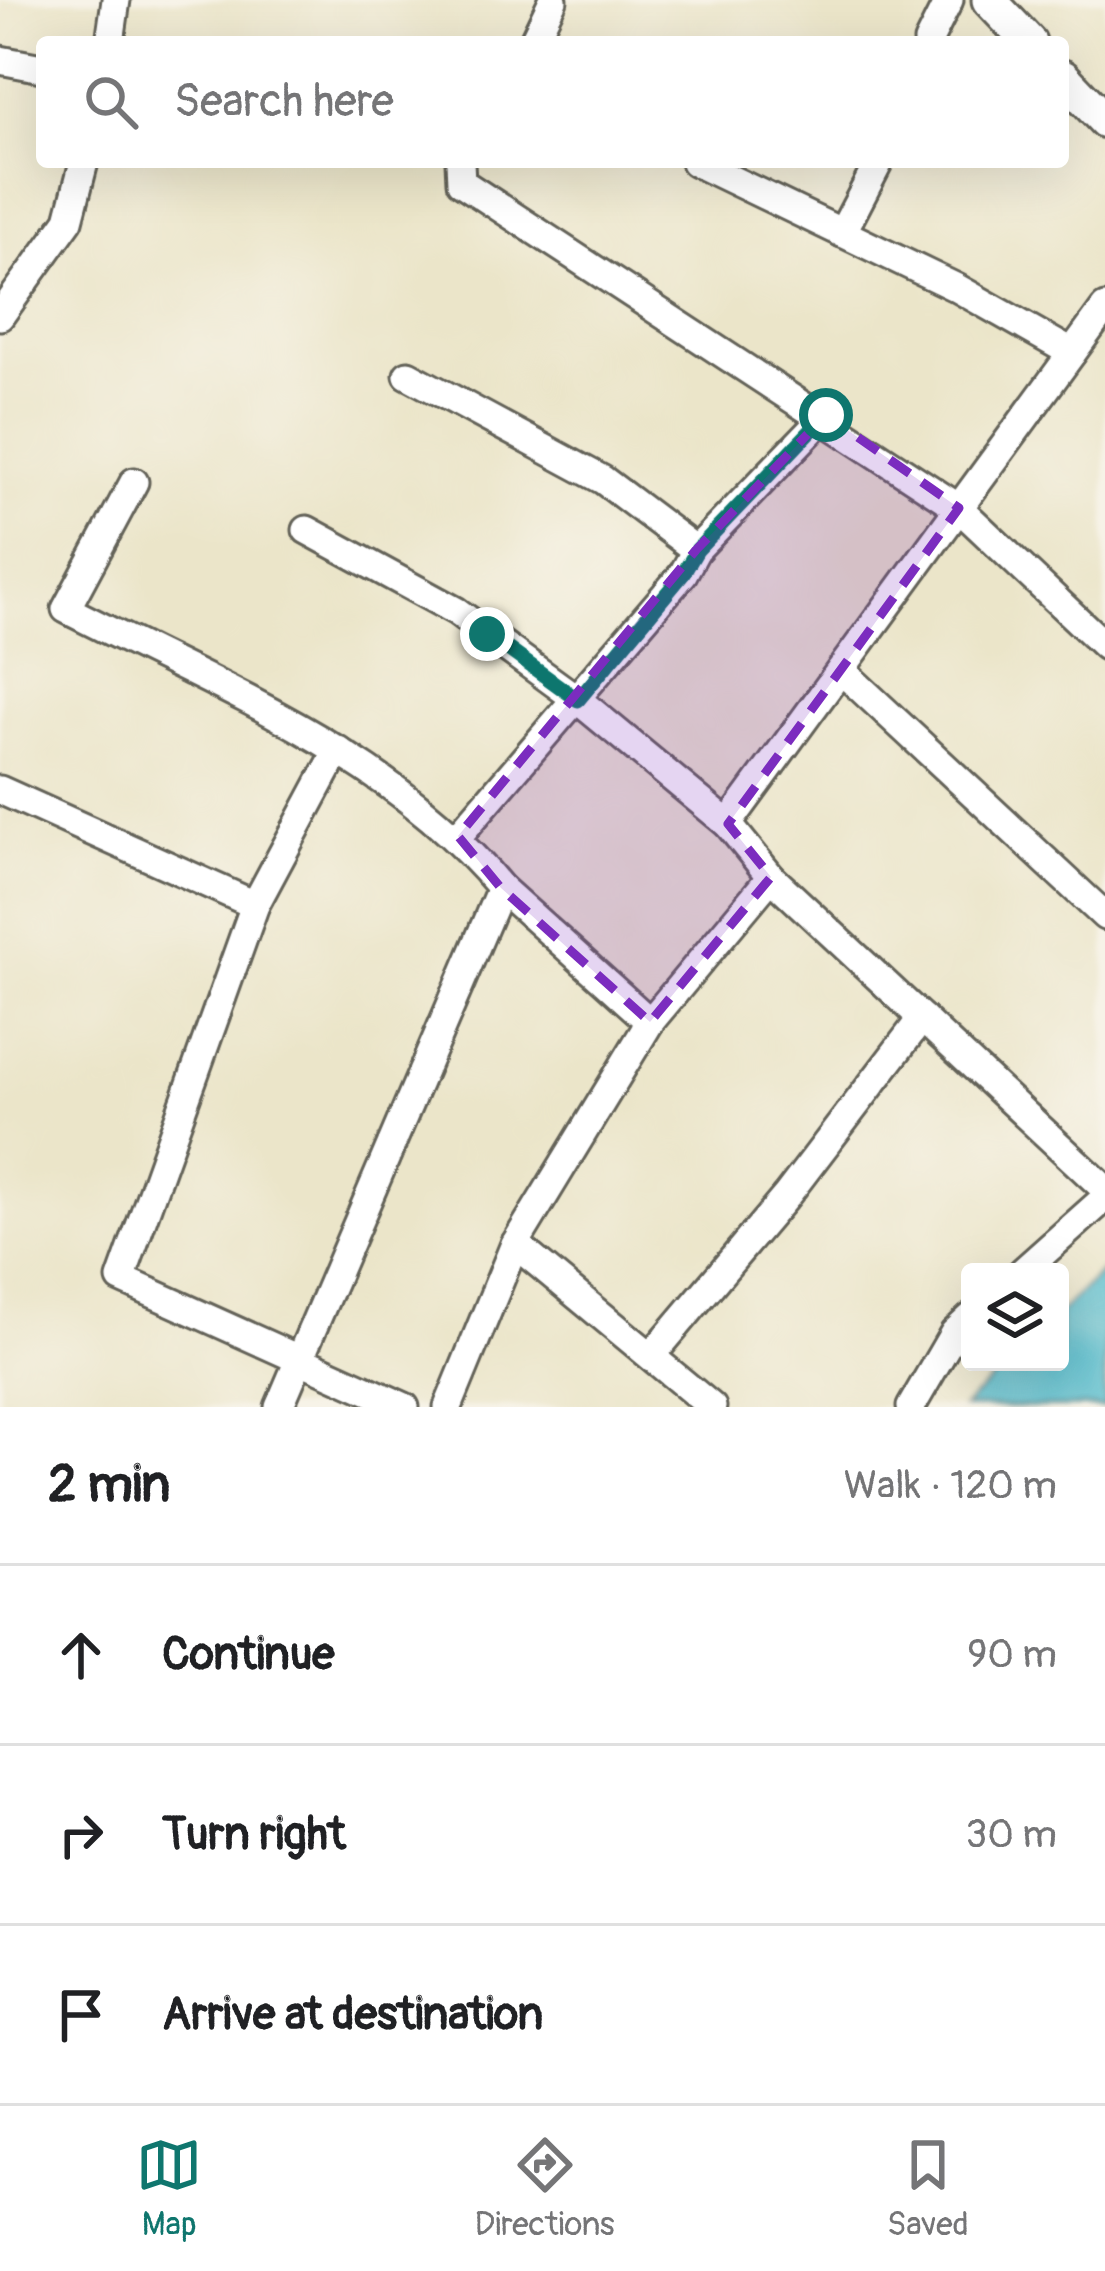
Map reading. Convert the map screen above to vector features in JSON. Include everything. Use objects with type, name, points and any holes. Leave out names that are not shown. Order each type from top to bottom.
[{"type":"street","points":[[111,36],[116,0]]},
{"type":"street","points":[[536,36],[553,0]]},
{"type":"street","points":[[931,36],[949,0]]},
{"type":"street","points":[[988,0],[1023,36]]},
{"type":"street","points":[[0,60],[36,67]]},
{"type":"street","points":[[1069,83],[1105,121]]},
{"type":"street","points":[[0,316],[69,220],[82,168]]},
{"type":"street","points":[[460,168],[461,182],[826,415],[959,508],[1105,646]]},
{"type":"street","points":[[707,168],[1072,352]]},
{"type":"street","points":[[842,233],[876,168]]},
{"type":"street","points":[[728,824],[1105,308]]},
{"type":"street","points":[[408,375],[603,480],[697,550]]},
{"type":"street","points":[[458,836],[578,700],[683,574],[697,550],[826,415]]},
{"type":"street","points":[[134,482],[66,609],[338,750],[458,836],[501,888],[650,1022]]},
{"type":"street","points":[[307,530],[456,611],[578,700],[728,824],[771,877],[1105,1194],[1032,1263]]},
{"type":"street","points":[[841,670],[1105,916]]},
{"type":"street","points":[[338,750],[318,779],[272,884],[255,905],[121,1279],[405,1407]]},
{"type":"street","points":[[0,790],[255,905]]},
{"type":"street","points":[[448,1407],[515,1244],[650,1022],[771,877]]},
{"type":"street","points":[[279,1407],[501,888]]},
{"type":"street","points":[[651,1356],[787,1195],[922,1018]]},
{"type":"street","points":[[515,1244],[712,1407]]},
{"type":"street","points":[[911,1407],[961,1326]]},
{"type":"highlighted area","points":[[826,415],[959,508],[728,824],[771,877],[650,1022],[501,888],[458,836],[696,550]]},
{"type":"water","points":[[1105,1268],[1105,1407],[963,1407],[1000,1371],[1069,1371],[1069,1303]]},
{"type":"route","points":[[487,634],[578,700],[683,574],[697,550],[826,415]]}]
